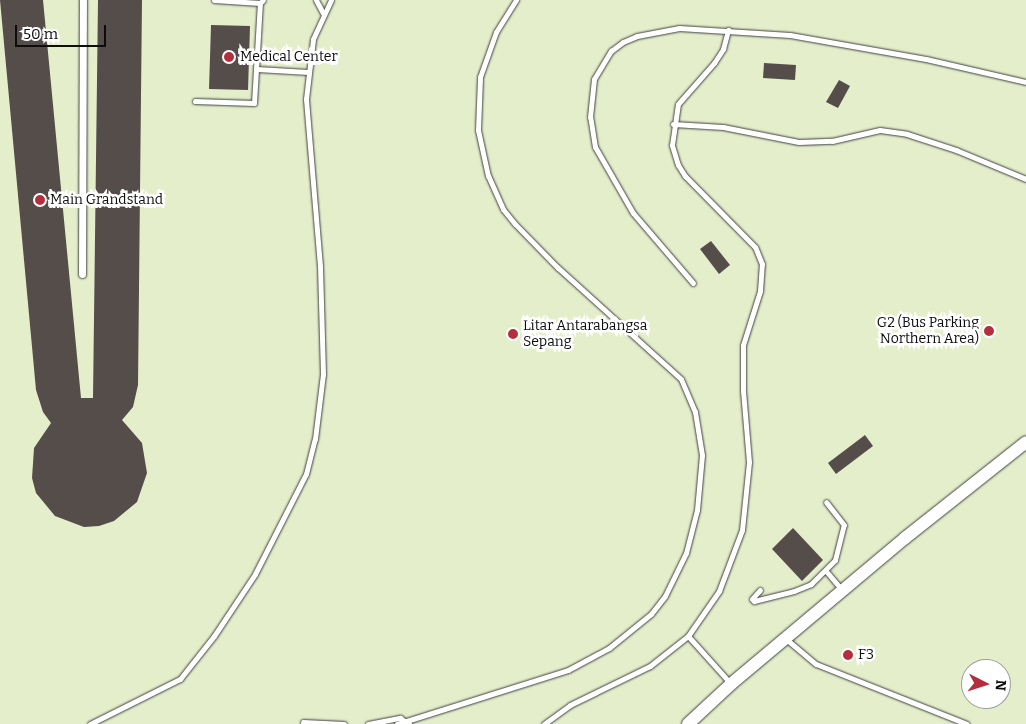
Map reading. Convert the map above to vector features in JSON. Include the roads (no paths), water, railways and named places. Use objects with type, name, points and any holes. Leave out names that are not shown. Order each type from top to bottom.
[{"type":"street","points":[[82,274],[84,0]]},
{"type":"street","points":[[688,724],[786,638],[1026,442]]},
{"type":"lane","points":[[195,101],[254,103],[262,2],[214,0]]},
{"type":"lane","points":[[316,0],[323,13]]},
{"type":"lane","points":[[90,724],[180,679],[214,636],[254,574],[306,474],[316,440],[323,374],[320,266],[307,138],[308,72],[313,39],[323,13],[331,0]]},
{"type":"lane","points":[[397,724],[568,670],[609,648],[650,614],[664,596],[686,552],[697,510],[702,455],[695,412],[682,380],[558,268],[515,224],[503,209],[488,176],[478,130],[480,77],[493,39],[516,0]]},
{"type":"lane","points":[[693,283],[633,213],[601,161],[592,133],[590,100],[602,64],[622,42],[637,36],[679,28],[728,30],[808,38],[926,59],[1026,82]]},
{"type":"lane","points":[[544,724],[570,705],[650,666],[688,636],[719,592],[742,530],[749,462],[743,390],[743,345],[763,273],[754,248],[678,165],[672,145],[673,124],[683,96],[714,62],[723,48],[728,30]]},
{"type":"lane","points":[[257,69],[308,72]]},
{"type":"lane","points":[[673,124],[723,127],[799,142],[832,140],[880,130],[899,132],[956,150],[1026,179]]},
{"type":"lane","points":[[760,590],[752,599],[754,601],[811,584],[835,560],[844,526],[826,502]]},
{"type":"lane","points":[[826,570],[843,591]]},
{"type":"lane","points":[[688,636],[732,684]]},
{"type":"lane","points":[[786,638],[816,664],[967,724]]},
{"type":"lane","points":[[368,724],[393,718],[407,722]]},
{"type":"lane","points":[[303,722],[344,724]]},
{"type":"place","name":"Medical Center","points":[[229,57]]},
{"type":"place","name":"Main Grandstand","points":[[40,200]]},
{"type":"place","name":"G2 (Bus Parking Northern Area)","points":[[989,331]]},
{"type":"place","name":"Litar Antarabangsa Sepang","points":[[513,334]]},
{"type":"place","name":"F3","points":[[848,655]]}]
